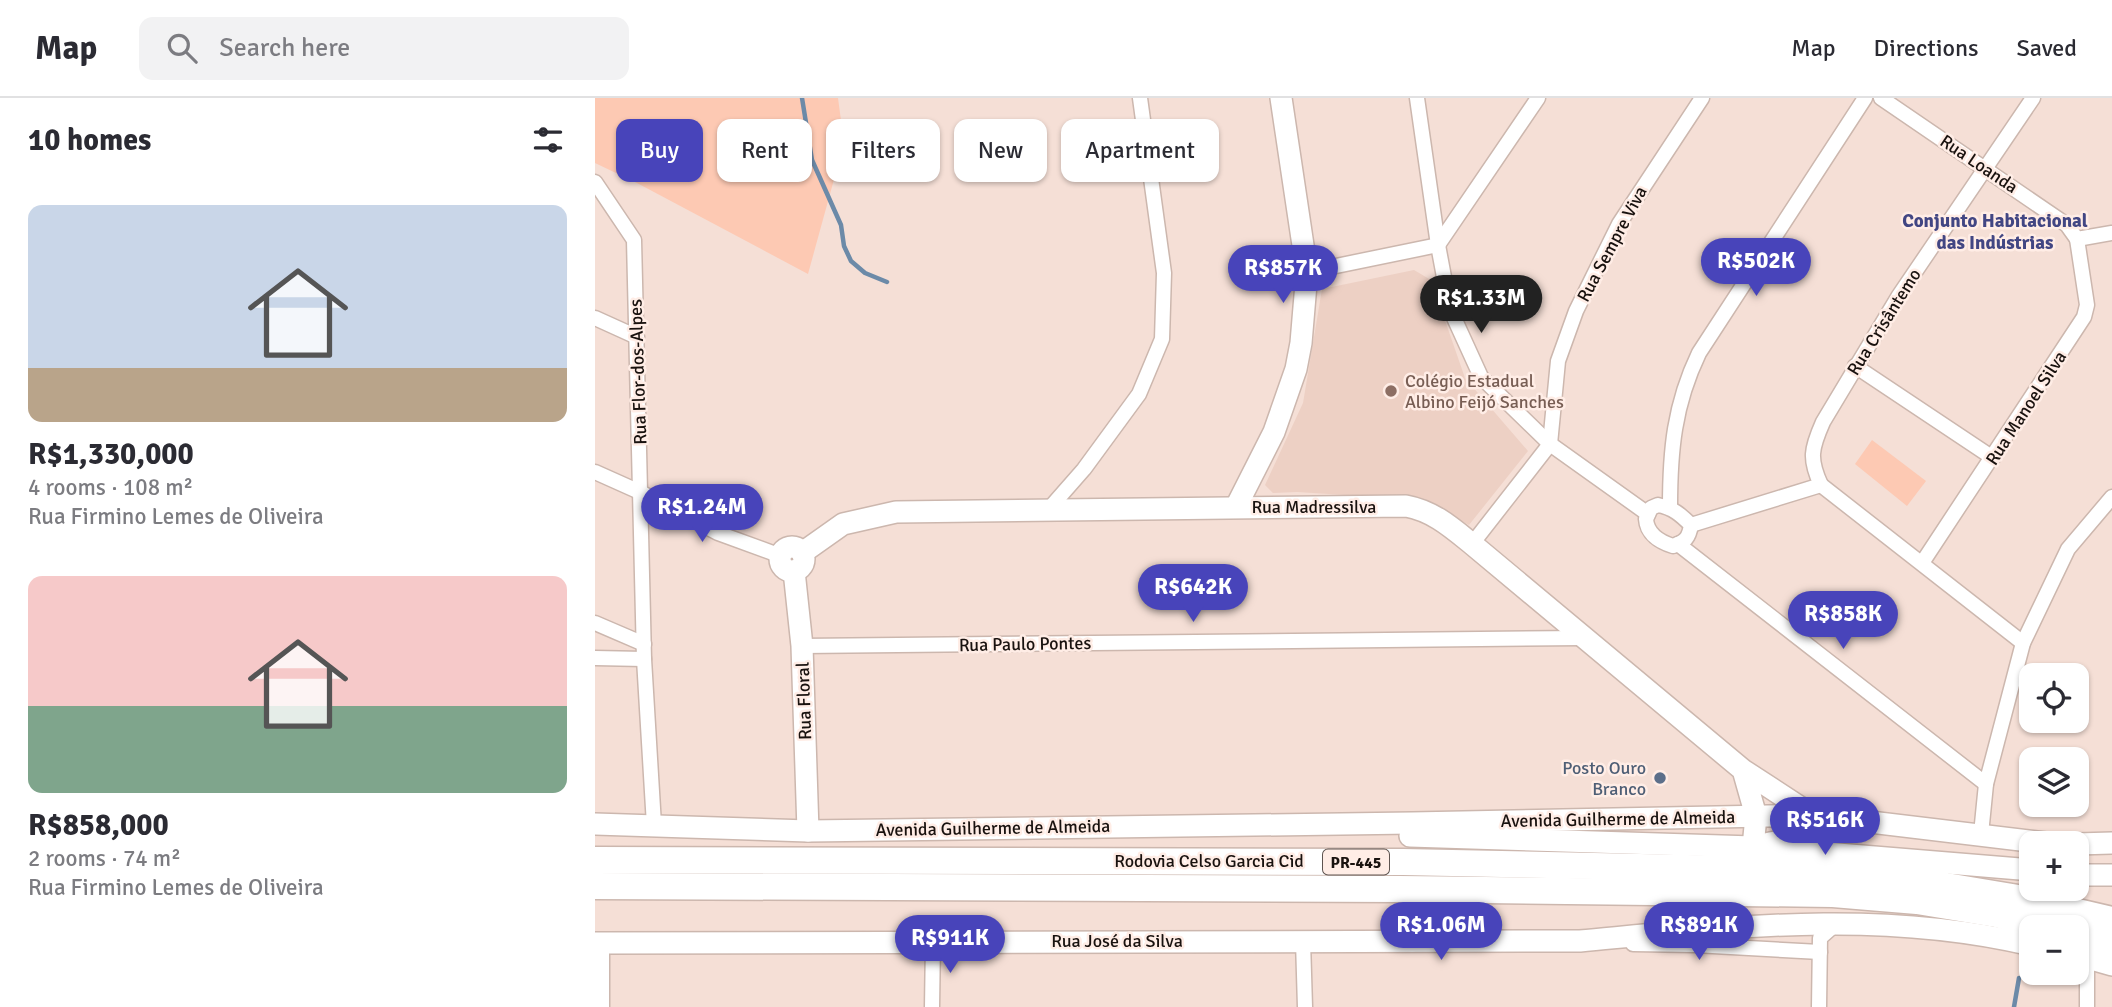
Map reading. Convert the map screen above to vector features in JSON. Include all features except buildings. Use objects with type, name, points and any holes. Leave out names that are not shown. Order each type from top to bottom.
[{"type":"highway","name":"Rodovia Celso Garcia Cid","points":[[595,860],[1403,862],[1826,871],[2018,898],[2112,920]]},
{"type":"highway","name":"Rodovia Celso Garcia Cid","points":[[595,886],[1386,889],[1833,894],[1917,901],[2019,920]]},
{"type":"highway","points":[[2089,948],[2112,944]]},
{"type":"street","points":[[1048,510],[1084,469],[1139,394],[1162,339],[1164,273],[1140,98]]},
{"type":"street","points":[[1236,507],[1274,432],[1296,369],[1301,343],[1307,272],[1281,98]]},
{"type":"street","points":[[1417,98],[1450,309],[1481,377],[1550,444],[1648,514]]},
{"type":"street","points":[[1307,272],[1438,245],[1538,98]]},
{"type":"street","name":"Rua Sempre Viva","points":[[1550,444],[1558,360],[1576,311],[1598,262],[1635,197],[1702,98]]},
{"type":"street","points":[[1670,508],[1670,457],[1678,406],[1699,353],[1865,98]]},
{"type":"street","name":"Rua Loanda","points":[[1881,98],[2067,225],[2077,239]]},
{"type":"street","name":"Rua Crisântemo","points":[[1821,485],[1812,465],[1814,444],[1823,422],[1898,297],[2033,98]]},
{"type":"street","name":"Rua Flor-dos-Alpes","points":[[595,182],[634,240],[644,651],[654,825]]},
{"type":"street","points":[[2077,239],[2112,233]]},
{"type":"street","name":"Rua Manoel Silva","points":[[1921,563],[2084,317],[2087,304],[2077,239]]},
{"type":"street","points":[[595,318],[637,337]]},
{"type":"street","points":[[1855,366],[1993,458]]},
{"type":"street","points":[[1472,544],[1550,444]]},
{"type":"street","points":[[595,472],[642,493],[717,533],[793,560]]},
{"type":"street","points":[[1691,525],[1821,485],[2023,643]]},
{"type":"street","points":[[1981,834],[1986,784],[2023,643],[2068,549],[2112,497]]},
{"type":"street","points":[[1658,505],[1670,508],[1691,525],[1689,537],[1673,547],[1650,533],[1646,525],[1651,509],[1658,505]]},
{"type":"street","name":"Rua Madressilva","points":[[793,560],[843,524],[896,512],[1406,506],[1440,519],[1743,770],[1812,814]]},
{"type":"street","points":[[1678,544],[1986,784]]},
{"type":"street","name":"Rua Floral","points":[[793,560],[802,646],[808,831]]},
{"type":"street","points":[[595,624],[644,651]]},
{"type":"street","name":"Rua Paulo Pontes","points":[[802,646],[1583,638]]},
{"type":"street","points":[[595,658],[644,651]]},
{"type":"street","points":[[1743,770],[1756,816],[1753,848]]},
{"type":"street","points":[[1753,848],[1773,842],[1803,843],[1815,839],[1820,831],[1819,821],[1812,814]]},
{"type":"street","name":"Avenida Guilherme de Almeida","points":[[595,824],[808,831],[1391,824],[1412,836],[1812,814],[2019,839]]},
{"type":"street","points":[[1412,836],[1753,848],[2019,869]]},
{"type":"street","points":[[2089,844],[2112,843]]},
{"type":"street","points":[[2089,875],[2112,875]]},
{"type":"street","points":[[1412,914],[1412,941]]},
{"type":"street","points":[[1819,1007],[1820,938],[1838,922]]},
{"type":"street","name":"Rua José da Silva","points":[[599,943],[1580,941],[1703,929],[1838,922],[1889,924],[1986,934],[2019,942]]},
{"type":"street","points":[[1303,941],[1304,1007]]},
{"type":"street","points":[[1580,941],[1820,952]]},
{"type":"street","points":[[932,1007],[933,942]]},
{"type":"street","points":[[599,943],[602,1007]]},
{"type":"street","points":[[2089,953],[2112,965]]},
{"type":"street","points":[[2085,985],[2087,1007]]},
{"type":"shaded area","points":[[595,98],[838,98],[841,119],[826,119],[826,182],[833,182],[808,274],[635,182],[703,182],[703,119],[616,119],[616,173],[595,163]]},
{"type":"shaded area","name":"Colégio Estadual Albino Feijó Sanches","points":[[1414,270],[1431,280],[1465,378],[1528,451],[1469,525],[1424,500],[1297,492],[1273,493],[1265,485],[1303,403],[1322,289]]},
{"type":"shaded area","points":[[1872,440],[1926,481],[1907,506],[1855,464]]},
{"type":"waterway","points":[[802,98],[812,160],[841,225],[844,246],[851,261],[865,273],[887,282]]},
{"type":"waterway","points":[[2014,1007],[2019,978]]},
{"type":"place","name":"Colégio Estadual Albino Feijó Sanches","points":[[1391,391]]},
{"type":"place","name":"Posto Ouro Branco","points":[[1660,778]]},
{"type":"district","name":"Conjunto Habitacional das Indústrias","points":[[1995,231]]}]
